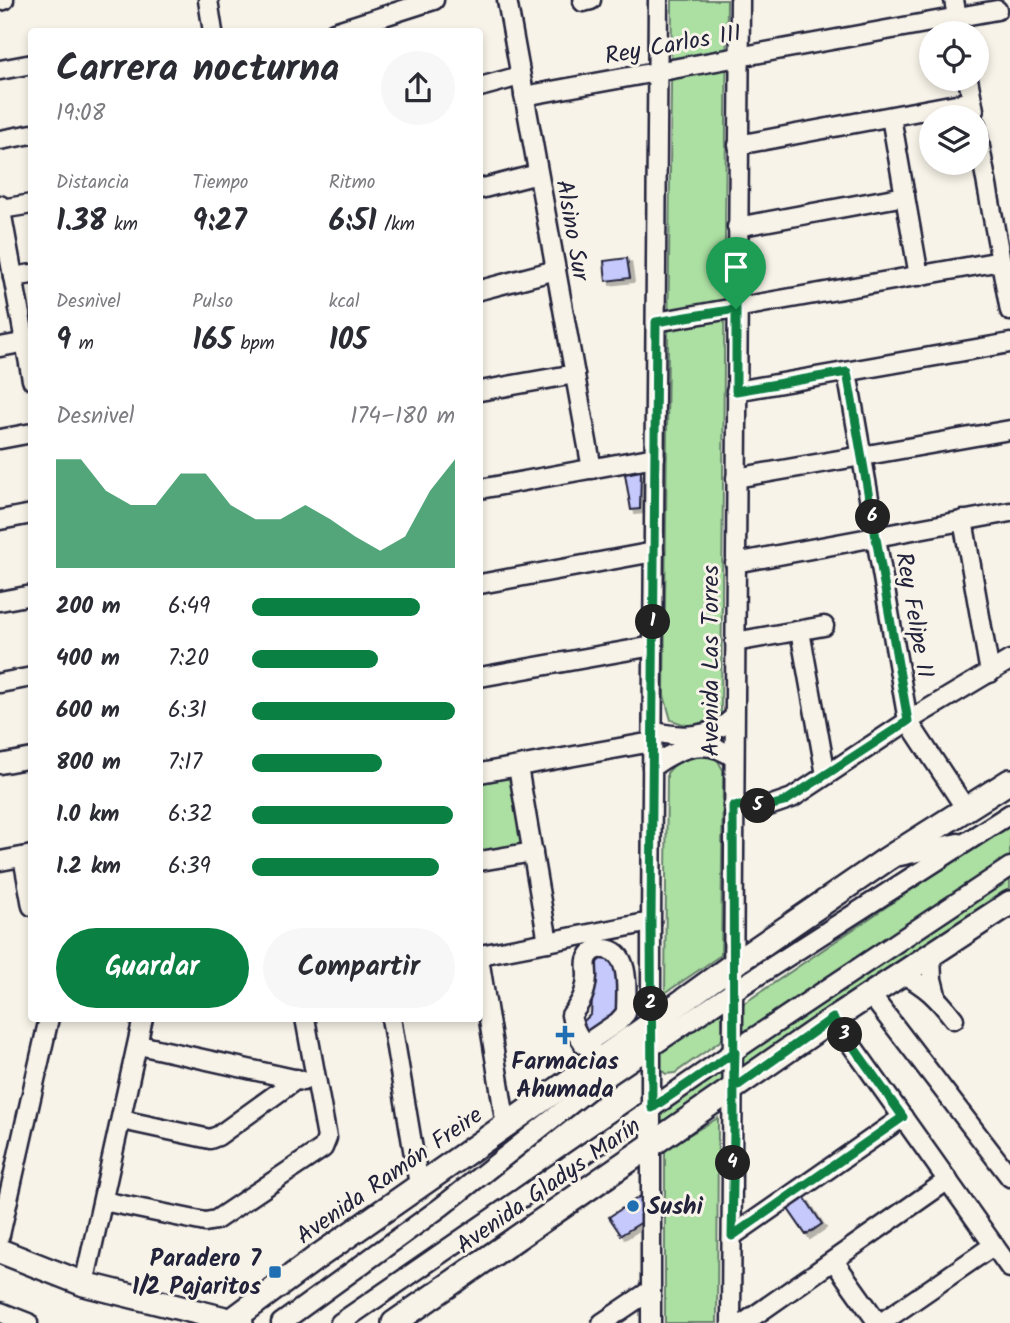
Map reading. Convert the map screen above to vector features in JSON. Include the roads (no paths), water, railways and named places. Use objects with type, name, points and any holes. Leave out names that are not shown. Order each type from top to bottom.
[{"type":"main road","points":[[651,1036],[734,964],[887,859],[1010,781]]},
{"type":"main road","name":"Avenida Gladys Marín","points":[[394,1323],[833,1018],[1010,903]]},
{"type":"main road","name":"Avenida Ramón Freire","points":[[234,1322],[316,1258],[506,1126],[592,1052],[651,1036]]},
{"type":"main road","points":[[0,1251],[84,1284],[202,1317],[234,1322]]},
{"type":"street","points":[[208,0],[212,28]]},
{"type":"street","points":[[345,28],[414,3],[434,0]]},
{"type":"street","name":"Alsino Sur","points":[[507,0],[592,469]]},
{"type":"street","points":[[651,1323],[652,737],[659,0]]},
{"type":"street","name":"Avenida Las Torres","points":[[731,1323],[735,1052],[733,806],[740,0]]},
{"type":"street","name":"Rey Carlos III","points":[[524,96],[997,10]]},
{"type":"street","points":[[0,70],[28,65]]},
{"type":"street","points":[[483,87],[520,76]]},
{"type":"street","points":[[738,145],[919,114]]},
{"type":"street","points":[[891,117],[919,276]]},
{"type":"street","points":[[0,140],[28,135]]},
{"type":"street","points":[[483,188],[538,174]]},
{"type":"street","points":[[985,175],[1010,311]]},
{"type":"street","points":[[737,227],[905,196]]},
{"type":"street","points":[[0,347],[28,342],[0,207],[28,204]]},
{"type":"street","points":[[656,322],[1001,261]]},
{"type":"street","points":[[483,289],[556,270]]},
{"type":"street","points":[[13,277],[28,275]]},
{"type":"street","points":[[736,391],[1010,343]]},
{"type":"street","name":"Rey Felipe II","points":[[847,372],[908,721],[966,809]]},
{"type":"street","points":[[483,390],[575,374]]},
{"type":"street","points":[[736,478],[1010,430]]},
{"type":"street","points":[[0,439],[28,434]]},
{"type":"street","points":[[483,488],[655,457]]},
{"type":"street","points":[[735,563],[1010,512]]},
{"type":"street","points":[[0,520],[28,515]]},
{"type":"street","points":[[963,520],[990,673]]},
{"type":"street","points":[[483,583],[654,552]]},
{"type":"street","points":[[0,601],[28,596]]},
{"type":"street","points":[[735,642],[824,626]]},
{"type":"street","points":[[800,631],[826,775]]},
{"type":"street","points":[[483,676],[653,646]]},
{"type":"street","points":[[733,806],[769,806],[784,802],[908,721],[1010,660]]},
{"type":"street","points":[[0,682],[28,678]]},
{"type":"street","points":[[483,773],[652,737],[689,736],[721,727],[734,717]]},
{"type":"street","points":[[652,767],[674,752],[694,746],[719,748],[734,758]]},
{"type":"street","points":[[0,764],[28,759]]},
{"type":"street","points":[[518,766],[548,942]]},
{"type":"street","points":[[281,1323],[441,1207],[595,1085],[651,1036],[734,991],[1010,814]]},
{"type":"street","points":[[887,859],[968,841]]},
{"type":"street","points":[[483,860],[533,852]]},
{"type":"street","points":[[0,861],[27,856]]},
{"type":"street","points":[[340,1323],[652,1108],[1010,867]]},
{"type":"street","points":[[483,954],[651,922]]},
{"type":"street","points":[[601,948],[614,950],[621,958],[625,975],[626,1013],[592,1052],[573,1027],[571,1015],[584,999],[587,960],[593,951],[601,948]]},
{"type":"street","points":[[932,955],[932,979],[936,995]]},
{"type":"street","points":[[901,974],[920,982],[936,995],[954,1018]]},
{"type":"street","points":[[483,983],[506,1126]]},
{"type":"street","points":[[870,994],[1010,1177]]},
{"type":"street","points":[[833,1018],[1010,1268]]},
{"type":"street","points":[[0,1236],[47,1022]]},
{"type":"street","points":[[84,1284],[143,1022]]},
{"type":"street","points":[[103,1201],[198,1221],[216,1220],[323,1149],[326,1144],[306,1022]]},
{"type":"street","points":[[392,1022],[426,1180],[503,1158]]},
{"type":"street","points":[[139,1045],[317,1083]]},
{"type":"street","points":[[122,1120],[210,1139],[297,1079]]},
{"type":"street","points":[[732,1236],[903,1117]]},
{"type":"street","points":[[744,1323],[948,1180]]},
{"type":"street","points":[[834,1261],[880,1323],[994,1245]]},
{"type":"street","points":[[603,1323],[651,1290]]},
{"type":"street","points":[[0,1312],[28,1323]]},
{"type":"place","name":"Farmacias Ahumada","points":[[565,1035]]},
{"type":"place","name":"Sushi","points":[[633,1206]]},
{"type":"place","name":"Paradero 7 1/2 Pajaritos","points":[[275,1272]]}]
